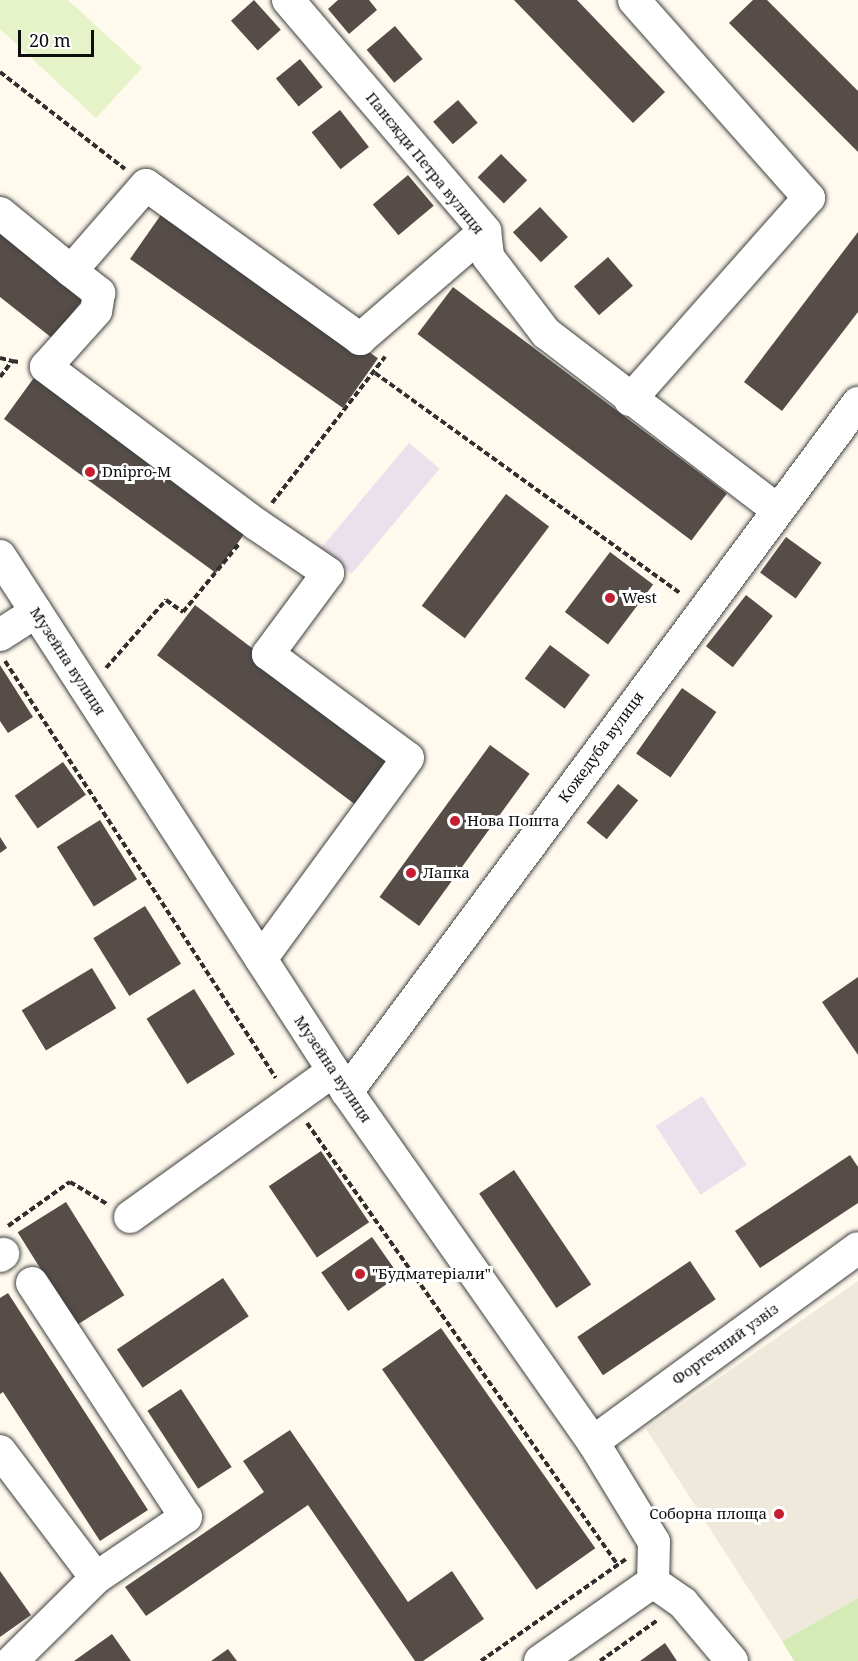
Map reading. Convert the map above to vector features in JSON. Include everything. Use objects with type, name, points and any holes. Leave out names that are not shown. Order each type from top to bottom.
[{"type":"street","name":"Панєжди Петра вулиця","points":[[288,0],[485,231],[488,257],[546,333],[630,400],[776,509]]},
{"type":"street","points":[[630,400],[808,198],[634,0]]},
{"type":"street","points":[[71,270],[146,185],[360,339],[485,231]]},
{"type":"street","points":[[0,213],[99,293],[96,311],[46,367],[256,524],[328,573],[268,654],[408,758],[261,959]]},
{"type":"street","name":"Кожедуба вулиця","points":[[130,1217],[340,1081],[701,612],[776,509],[858,403]]},
{"type":"street","name":"Музейна вулиця","points":[[0,555],[340,1081],[593,1442],[654,1542]]},
{"type":"street","points":[[0,635],[36,612]]},
{"type":"street","name":"Фортечний узвіз","points":[[593,1442],[858,1248]]},
{"type":"street","points":[[12,1661],[96,1578],[186,1517],[32,1282]]},
{"type":"street","points":[[0,1451],[96,1578]]},
{"type":"street","points":[[653,1582],[654,1542]]},
{"type":"street","points":[[653,1582],[683,1603],[732,1661]]},
{"type":"street","points":[[540,1661],[653,1582]]},
{"type":"path","points":[[0,72],[146,185]]},
{"type":"path","points":[[87,690],[166,600],[183,612],[375,373],[385,357],[360,339]]},
{"type":"path","points":[[0,358],[12,361]]},
{"type":"path","points":[[375,373],[659,575],[701,612]]},
{"type":"path","points":[[1,1255],[2,1230],[70,1182],[130,1217]]},
{"type":"path","points":[[482,1661],[654,1542]]},
{"type":"path","points":[[600,1661],[683,1603]]},
{"type":"shaded area","points":[[409,443],[440,469],[352,574],[321,548]]},
{"type":"shaded area","points":[[702,1096],[747,1165],[701,1195],[656,1126]]},
{"type":"shaded area","name":"Соборна площа","points":[[858,1281],[858,1598],[782,1641],[646,1429]]},
{"type":"green space","points":[[0,0],[68,0],[142,68],[96,118],[0,29]]},
{"type":"green space","points":[[858,1598],[858,1661],[794,1661],[782,1641]]},
{"type":"building","points":[[254,0],[281,30],[258,50],[231,21]]},
{"type":"building","points":[[338,0],[369,0],[377,10],[349,34],[328,9]]},
{"type":"building","points":[[514,0],[577,0],[665,92],[633,123]]},
{"type":"building","points":[[753,0],[767,0],[858,91],[858,152],[729,23]]},
{"type":"building","points":[[395,26],[423,59],[394,83],[367,50]]},
{"type":"building","points":[[300,59],[323,87],[299,106],[276,79]]},
{"type":"building","points":[[458,100],[478,123],[453,144],[433,122]]},
{"type":"building","points":[[340,110],[369,147],[341,169],[312,132]]},
{"type":"building","points":[[501,154],[527,180],[504,203],[478,177]]},
{"type":"building","points":[[408,175],[434,206],[398,235],[373,205]]},
{"type":"building","points":[[540,207],[568,237],[541,262],[513,232]]},
{"type":"building","points":[[165,209],[378,358],[343,408],[130,259]]},
{"type":"building","points":[[0,218],[90,291],[52,338],[0,297]]},
{"type":"building","points":[[858,232],[858,312],[782,411],[744,382]]},
{"type":"building","points":[[608,257],[633,286],[599,315],[574,287]]},
{"type":"building","points":[[453,287],[727,493],[691,541],[417,334]]},
{"type":"building","points":[[41,368],[253,522],[216,573],[4,419]]},
{"type":"building","points":[[506,494],[549,526],[465,638],[422,606]]},
{"type":"building","points":[[786,537],[822,563],[796,598],[760,573]]},
{"type":"building","name":"West","points":[[610,552],[653,584],[608,644],[565,612]]},
{"type":"building","points":[[746,595],[773,616],[733,667],[706,646]]},
{"type":"building","points":[[195,605],[401,760],[363,811],[157,655]]},
{"type":"building","points":[[550,645],[590,675],[565,709],[525,679]]},
{"type":"building","points":[[0,665],[33,717],[8,733],[0,721]]},
{"type":"building","points":[[682,688],[716,712],[671,778],[636,754]]},
{"type":"building","points":[[490,745],[530,774],[419,926],[379,897]]},
{"type":"building","points":[[63,762],[86,795],[38,829],[15,796]]},
{"type":"building","points":[[618,784],[638,800],[607,839],[587,823]]},
{"type":"building","points":[[100,820],[137,879],[94,906],[57,847]]},
{"type":"building","points":[[0,837],[7,848],[0,853]]},
{"type":"building","points":[[145,906],[181,964],[129,996],[93,938]]},
{"type":"building","points":[[92,968],[116,1008],[46,1051],[22,1010]]},
{"type":"building","points":[[858,977],[858,1055],[822,1002]]},
{"type":"building","points":[[194,989],[235,1054],[187,1084],[147,1019]]},
{"type":"building","points":[[321,1151],[369,1222],[317,1258],[269,1186]]},
{"type":"building","points":[[850,1155],[858,1167],[858,1203],[760,1268],[735,1231]]},
{"type":"building","points":[[514,1170],[591,1284],[556,1308],[479,1193]]},
{"type":"building","points":[[66,1202],[124,1295],[76,1325],[18,1232]]},
{"type":"building","name":"\"Будматеріали\"","points":[[372,1237],[399,1276],[348,1311],[321,1273]]},
{"type":"building","points":[[690,1261],[716,1299],[603,1375],[577,1337]]},
{"type":"building","points":[[223,1278],[249,1316],[143,1388],[117,1350]]},
{"type":"building","points":[[8,1293],[148,1510],[100,1541],[3,1392],[0,1394],[0,1298]]},
{"type":"building","points":[[441,1328],[595,1548],[536,1590],[382,1369]]},
{"type":"building","points":[[181,1389],[232,1467],[198,1489],[147,1411]]},
{"type":"building","points":[[290,1430],[408,1602],[452,1571],[484,1619],[423,1661],[415,1661],[308,1505],[146,1616],[125,1587],[264,1492],[243,1461]]},
{"type":"building","points":[[0,1571],[31,1615],[0,1637]]},
{"type":"building","points":[[112,1634],[131,1661],[74,1661]]},
{"type":"building","points":[[665,1643],[677,1661],[640,1661]]},
{"type":"building","points":[[228,1649],[237,1661],[211,1661]]},
{"type":"place","name":"Dnipro-M","points":[[90,472]]},
{"type":"place","name":"West","points":[[610,598]]},
{"type":"place","name":"Нова Пошта","points":[[455,821]]},
{"type":"place","name":"Лапка","points":[[411,873]]},
{"type":"place","name":"\"Будматеріали\"","points":[[360,1274]]},
{"type":"place","name":"Соборна площа","points":[[779,1514]]}]
